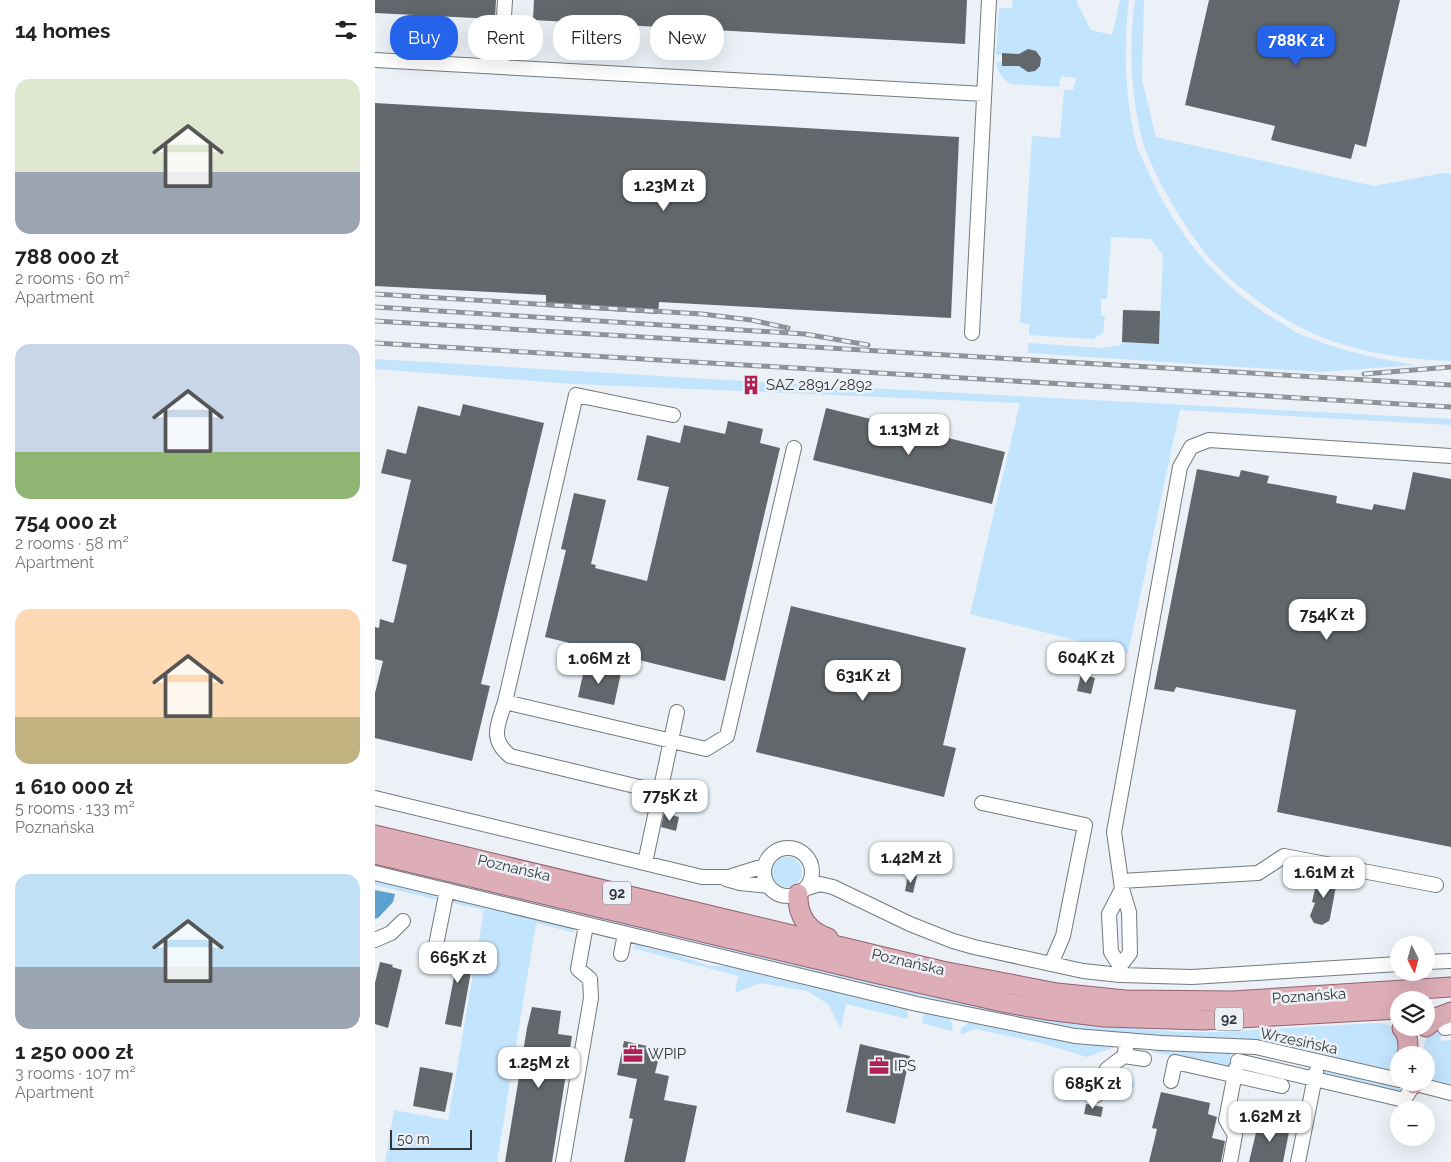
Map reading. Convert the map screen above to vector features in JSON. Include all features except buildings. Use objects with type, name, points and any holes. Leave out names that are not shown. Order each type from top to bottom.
[{"type":"main road","name":"Poznańska","points":[[375,835],[859,951],[1023,988],[1073,996],[1125,1000],[1233,1001],[1451,987]]},
{"type":"main road","name":"Poznańska","points":[[375,854],[879,974],[1007,1003],[1047,1010],[1105,1017],[1191,1020],[1390,1010]]},
{"type":"main road","points":[[802,891],[800,912],[809,928],[820,935],[859,951]]},
{"type":"main road","points":[[1435,1007],[1451,1006]]},
{"type":"main road","points":[[1353,1012],[1390,1020]]},
{"type":"main road","points":[[1435,1020],[1438,1017],[1449,1022]]},
{"type":"street","points":[[501,67],[505,0]]},
{"type":"street","points":[[972,333],[989,0]]},
{"type":"street","points":[[375,60],[984,94]]},
{"type":"street","points":[[660,792],[510,756],[503,751],[497,742],[496,731],[505,702],[576,394],[673,415]]},
{"type":"street","points":[[1120,971],[1130,953],[1129,912],[1122,885],[1114,832],[1180,467],[1191,447],[1209,440],[1451,456]]},
{"type":"street","points":[[505,702],[706,749],[727,736],[794,448]]},
{"type":"street","points":[[645,863],[677,712]]},
{"type":"street","points":[[375,798],[702,876],[768,886]]},
{"type":"street","points":[[982,802],[1085,826],[1063,936],[1051,964]]},
{"type":"street","points":[[802,891],[811,880],[813,872],[811,863],[806,856],[799,850],[791,848],[782,848],[774,852],[764,866],[764,873],[768,886],[774,892],[781,895],[790,896],[820,884],[826,885],[910,924],[973,948],[1083,971],[1120,971],[1192,977],[1390,965]]},
{"type":"street","points":[[1122,885],[1152,880],[1258,873],[1284,856],[1436,885]]},
{"type":"street","points":[[720,878],[738,875],[764,866]]},
{"type":"street","points":[[375,873],[917,1004],[1075,1036],[1128,1040],[1124,1056],[1107,1069],[1097,1095]]},
{"type":"street","points":[[1120,971],[1111,952],[1109,914],[1122,885]]},
{"type":"street","points":[[434,955],[447,890]]},
{"type":"street","points":[[375,940],[391,933],[403,921]]},
{"type":"street","points":[[563,1162],[591,998],[591,979],[578,969],[586,925]]},
{"type":"street","points":[[621,954],[625,934]]},
{"type":"street","points":[[1435,962],[1451,961]]},
{"type":"street","name":"Wrzesińska","points":[[1128,1040],[1243,1046],[1272,1050],[1390,1078]]},
{"type":"street","points":[[1230,1162],[1235,1135],[1225,1120],[1237,1061],[1243,1046]]},
{"type":"street","points":[[1124,1056],[1144,1059]]},
{"type":"street","points":[[1237,1061],[1404,1100],[1406,1091]]},
{"type":"street","points":[[1298,1162],[1318,1061]]},
{"type":"street","points":[[1171,1081],[1175,1062],[1282,1086]]},
{"type":"street","name":"Wrzesińska","points":[[1435,1089],[1451,1093]]},
{"type":"shaded area","points":[[1013,0],[1077,0],[1091,30],[1112,35],[1120,0],[1129,0],[1126,36],[1126,74],[1130,112],[1137,147],[1159,195],[1187,239],[1203,259],[1240,295],[1298,333],[1347,350],[1416,365],[1320,372],[1028,353],[1028,343],[1101,348],[1121,345],[1122,342],[1159,344],[1163,255],[1151,239],[1111,237],[1107,299],[1101,299],[1101,316],[1105,316],[1103,333],[1093,339],[1029,335],[1029,324],[1020,323],[1032,136],[1060,138],[1064,90],[1073,90],[1076,78],[1061,76],[1059,87],[1011,84],[1003,77],[999,72],[996,62],[1002,62],[1002,66],[1015,66],[1015,54],[1002,53],[1002,55],[996,55],[999,8],[1012,8]]},
{"type":"shaded area","points":[[1135,0],[1144,0],[1142,80],[1156,137],[1374,186],[1444,173],[1451,174],[1451,361],[1378,353],[1342,344],[1308,331],[1281,317],[1253,297],[1227,276],[1206,254],[1167,194],[1144,146],[1136,110],[1132,73],[1131,55]]},
{"type":"shaded area","points":[[375,359],[829,386],[1451,419],[1451,425],[1180,410],[1128,653],[970,614],[1020,403],[574,384],[375,369]]},
{"type":"shaded area","points":[[787,857],[798,861],[802,872],[798,883],[787,887],[776,883],[772,872],[776,861]]},
{"type":"shaded area","points":[[375,859],[1119,1025],[1176,1032],[1220,1032],[1373,1023],[1390,1026],[1390,1036],[1402,1037],[1401,1046],[1390,1046],[1390,1068],[1382,1070],[1161,1039],[1080,1031],[924,1001],[375,868]]},
{"type":"shaded area","points":[[375,878],[435,894],[438,900],[375,885]]},
{"type":"shaded area","points":[[456,899],[572,928],[575,933],[536,923],[497,1162],[385,1162],[394,1110],[448,1120],[484,910],[452,903]]},
{"type":"shaded area","points":[[634,944],[641,944],[646,948],[669,952],[710,966],[738,966],[908,1008],[907,1019],[846,1004],[841,1029],[828,1004],[807,991],[760,983],[735,993],[738,976],[632,948],[635,946]]},
{"type":"shaded area","points":[[925,1010],[948,1016],[953,1026],[952,1031],[922,1023]]},
{"type":"shaded area","points":[[972,1021],[999,1025],[1084,1045],[1106,1042],[1118,1046],[1087,1057],[1041,1043],[975,1029],[963,1034],[960,1033],[961,1028]]},
{"type":"shaded area","points":[[1447,1025],[1439,1041],[1451,1040],[1451,1086],[1435,1082],[1435,1046],[1424,1046],[1427,1036],[1435,1036],[1435,1030]]},
{"type":"shaded area","points":[[1156,1048],[1224,1051],[1230,1053],[1232,1059],[1229,1068],[1153,1052]]},
{"type":"shaded area","points":[[1115,1070],[1130,1073],[1128,1082],[1135,1084],[1127,1094],[1114,1097],[1108,1090],[1107,1080]]},
{"type":"shaded area","points":[[1323,1072],[1390,1085],[1390,1091],[1403,1091],[1403,1094],[1322,1076]]},
{"type":"water","points":[[375,890],[395,894],[393,902],[375,919]]},
{"type":"railway","points":[[375,294],[702,314],[751,320],[788,328]]},
{"type":"railway","points":[[375,307],[805,334],[868,345]]},
{"type":"railway","points":[[375,321],[1451,385]]},
{"type":"railway","points":[[375,343],[1451,407]]},
{"type":"railway","points":[[1364,374],[1451,367]]},
{"type":"place","name":"SAZ 2891/2892","points":[[751,385]]},
{"type":"place","name":"WPIP","points":[[633,1054]]},
{"type":"place","name":"IPS","points":[[879,1066]]}]
